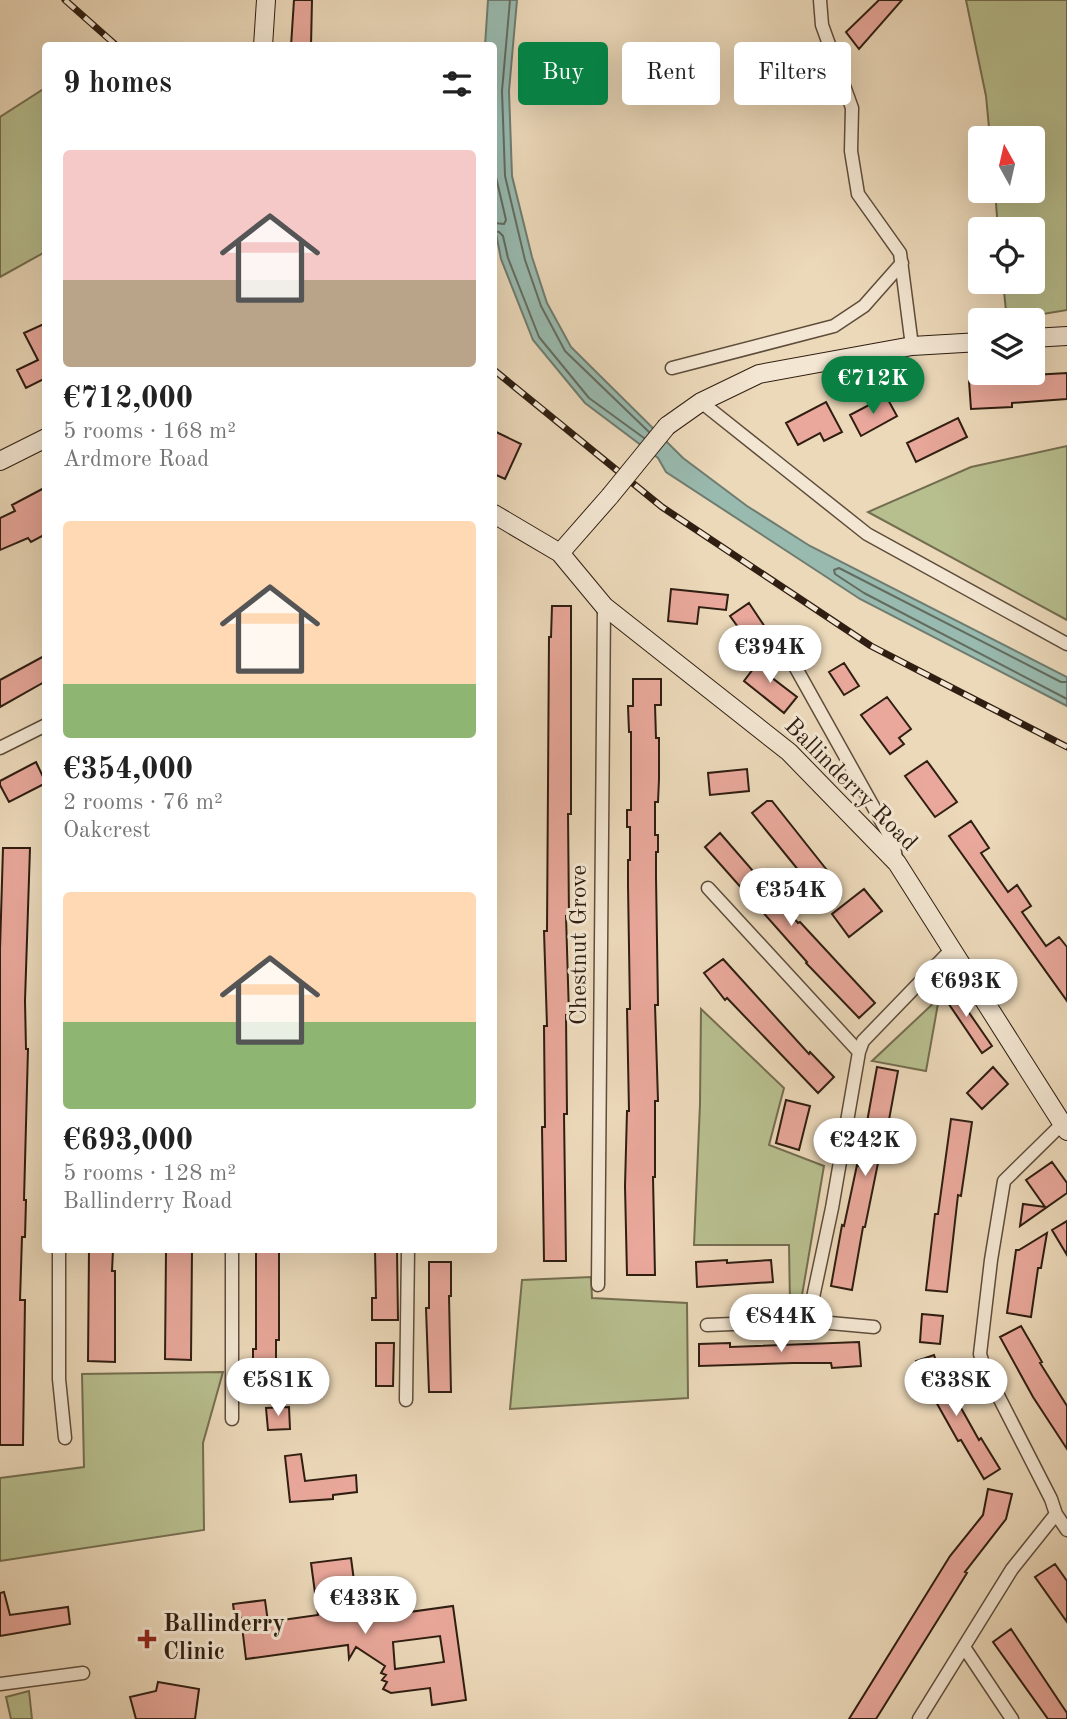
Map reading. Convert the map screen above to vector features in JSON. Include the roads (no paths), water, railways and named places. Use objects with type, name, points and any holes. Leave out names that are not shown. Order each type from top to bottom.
[{"type":"street","points":[[263,42],[266,0]]},
{"type":"street","points":[[820,0],[822,25],[852,108],[850,150],[858,194],[900,253],[912,346]]},
{"type":"street","points":[[672,368],[834,326],[864,306],[902,263]]},
{"type":"street","points":[[1045,337],[1067,336]]},
{"type":"street","points":[[560,553],[667,426],[701,402],[759,374],[912,346],[968,343]]},
{"type":"street","points":[[701,402],[867,534],[1067,644]]},
{"type":"street","points":[[0,461],[42,440]]},
{"type":"street","name":"Ballinderry Road","points":[[497,516],[560,553],[604,606],[789,752],[897,863],[1065,1127]]},
{"type":"street","name":"Chestnut Grove","points":[[598,1284],[604,606]]},
{"type":"street","points":[[787,652],[893,842],[897,863]]},
{"type":"street","points":[[0,748],[42,726]]},
{"type":"street","points":[[708,888],[859,1052]]},
{"type":"street","points":[[808,1321],[863,1041],[952,949]]},
{"type":"street","points":[[1065,1127],[1004,1181],[980,1354],[985,1370],[1051,1499],[1056,1514],[1067,1530]]},
{"type":"street","points":[[59,1253],[59,1379],[65,1438]]},
{"type":"street","points":[[232,1253],[232,1419]]},
{"type":"street","points":[[406,1400],[408,1253]]},
{"type":"street","points":[[707,1325],[808,1321],[874,1326]]},
{"type":"street","points":[[919,1719],[1012,1569],[1056,1514]]},
{"type":"street","points":[[964,1647],[1012,1719]]},
{"type":"street","points":[[0,1684],[83,1673]]},
{"type":"water","points":[[488,0],[517,0],[509,91],[512,176],[532,257],[547,303],[571,347],[683,458],[747,506],[810,546],[1067,677],[1067,706],[860,599],[666,472],[658,458],[585,403],[533,340],[501,259],[497,238],[497,42],[485,42]]},
{"type":"railway","points":[[65,0],[112,42]]},
{"type":"railway","points":[[497,372],[662,507],[871,646],[1067,747]]},
{"type":"place","name":"Ballinderry Clinic","points":[[147,1639]]}]
